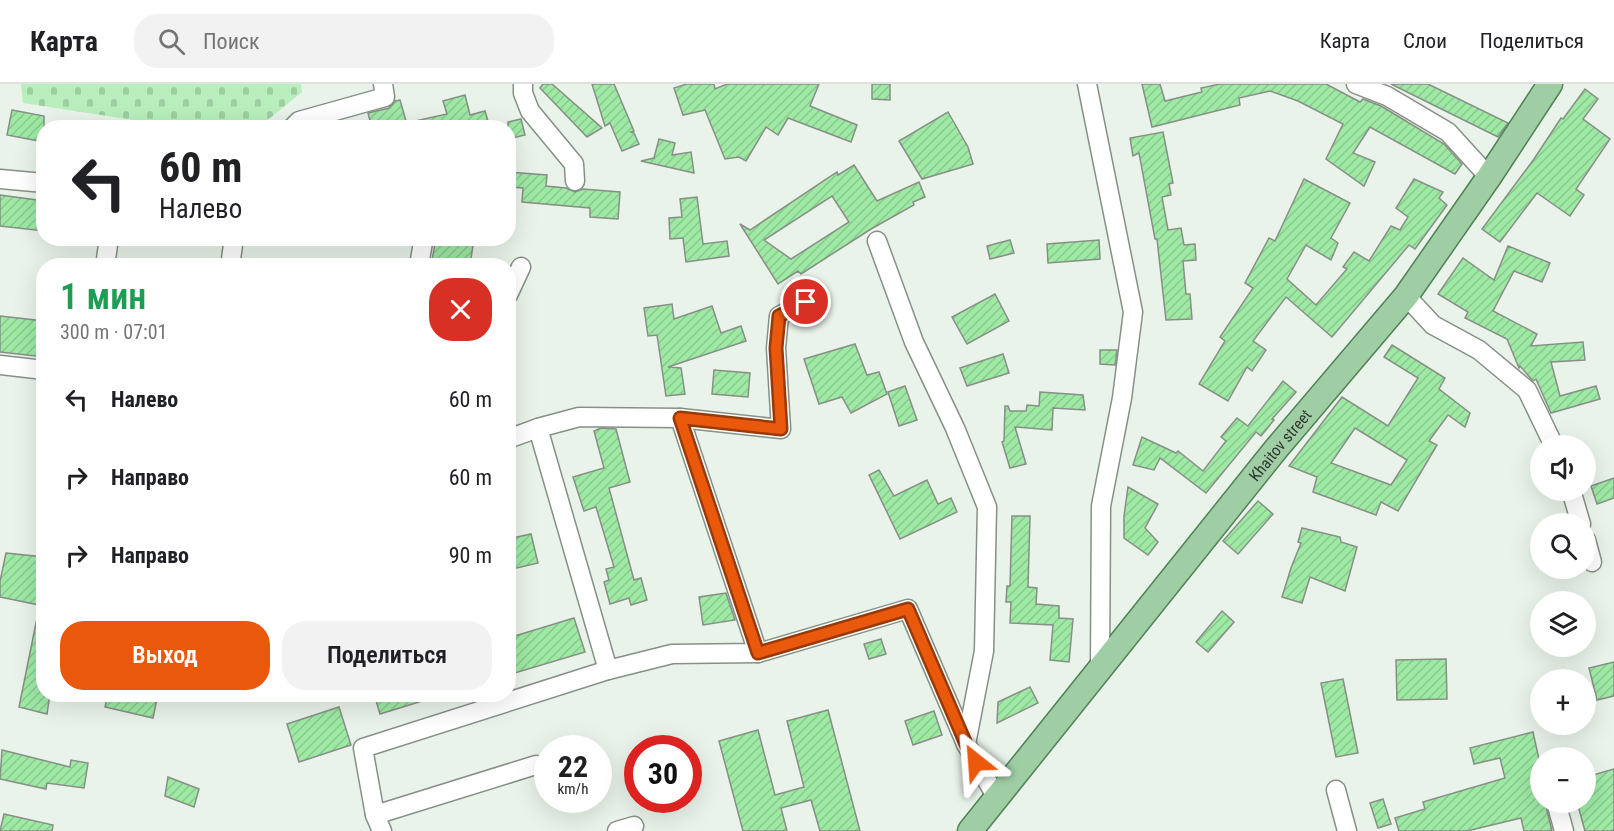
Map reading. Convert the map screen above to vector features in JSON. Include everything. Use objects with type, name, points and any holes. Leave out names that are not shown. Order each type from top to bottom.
[{"type":"main road","name":"Khaitov street","points":[[970,831],[1276,449],[1406,296],[1550,84]]},
{"type":"main road","points":[[990,831],[997,798]]},
{"type":"street","points":[[303,120],[385,97],[383,84]]},
{"type":"street","points":[[523,84],[523,93],[530,111],[574,164],[575,182]]},
{"type":"street","points":[[1087,84],[1132,312],[1122,398],[1101,506],[1100,667]]},
{"type":"street","points":[[1356,84],[1387,96],[1448,132],[1489,177]]},
{"type":"street","points":[[0,179],[36,182]]},
{"type":"street","points":[[878,241],[914,342],[955,428],[987,507],[984,651],[966,744]]},
{"type":"street","points":[[516,278],[521,267]]},
{"type":"street","points":[[1406,296],[1433,325],[1479,350],[1527,390],[1549,435]]},
{"type":"street","points":[[516,437],[579,417],[680,418],[781,429],[776,348],[779,316],[806,302]]},
{"type":"street","points":[[0,364],[36,369]]},
{"type":"street","points":[[680,418],[758,653]]},
{"type":"street","points":[[538,428],[608,670]]},
{"type":"street","points":[[516,699],[608,670],[672,654],[758,653],[908,609],[966,744],[997,798]]},
{"type":"street","points":[[507,702],[363,748],[379,823],[534,766]]},
{"type":"street","points":[[1336,790],[1347,831]]},
{"type":"street","points":[[1559,813],[1564,831]]},
{"type":"green space","points":[[21,84],[301,84],[302,92],[268,120],[134,120],[23,103]]},
{"type":"building","points":[[543,84],[552,84],[602,128],[587,137],[540,88]]},
{"type":"building","points":[[592,84],[614,84],[634,131],[631,132],[634,133],[639,144],[622,151],[610,123],[605,126]]},
{"type":"building","points":[[687,84],[714,84],[715,89],[727,84],[819,84],[810,106],[857,125],[851,142],[788,118],[778,135],[766,127],[746,161],[739,157],[725,159],[705,110],[683,115],[674,88]]},
{"type":"building","points":[[872,84],[890,84],[890,100],[872,99]]},
{"type":"building","points":[[1142,84],[1160,84],[1165,101],[1202,92],[1201,88],[1220,84],[1326,84],[1360,102],[1363,99],[1381,106],[1444,144],[1462,164],[1455,174],[1370,127],[1353,153],[1375,162],[1364,186],[1326,159],[1343,124],[1298,101],[1270,91],[1239,98],[1240,105],[1152,127]]},
{"type":"building","points":[[1391,84],[1428,84],[1508,123],[1498,137]]},
{"type":"building","points":[[1585,89],[1598,99],[1583,119],[1610,139],[1576,189],[1584,195],[1570,216],[1537,193],[1500,242],[1482,229],[1561,118],[1563,119]]},
{"type":"building","points":[[465,95],[470,115],[485,111],[488,120],[420,120],[447,114],[443,101]]},
{"type":"building","points":[[400,100],[406,120],[370,120],[368,113],[389,108],[395,101]]},
{"type":"building","points":[[12,110],[44,116],[44,120],[36,120],[36,140],[7,135]]},
{"type":"building","points":[[948,112],[968,147],[973,164],[922,179],[899,141]]},
{"type":"building","points":[[521,119],[525,135],[516,137],[516,120]]},
{"type":"building","points":[[1163,132],[1173,183],[1169,184],[1171,195],[1162,197],[1168,230],[1181,228],[1184,245],[1195,244],[1196,260],[1183,261],[1186,294],[1190,294],[1192,319],[1166,320],[1157,239],[1155,239],[1139,153],[1133,156],[1130,138]]},
{"type":"building","points":[[659,139],[675,143],[672,155],[691,152],[694,173],[641,161],[654,158]]},
{"type":"building","points":[[854,165],[877,201],[919,182],[925,197],[913,202],[914,205],[871,229],[801,274],[798,271],[778,284],[740,224],[750,230],[837,172],[838,175]],"holes":[[[832,196],[849,222],[791,259],[764,240]]]},
{"type":"building","points":[[516,173],[547,175],[546,186],[566,188],[575,192],[583,189],[620,192],[618,219],[590,217],[590,208],[522,202],[523,188],[516,188]]},
{"type":"building","points":[[1304,179],[1350,203],[1331,238],[1338,243],[1331,260],[1306,245],[1287,279],[1316,305],[1347,269],[1343,267],[1354,252],[1369,261],[1391,226],[1400,230],[1408,217],[1396,208],[1414,179],[1443,192],[1439,198],[1447,205],[1415,249],[1409,245],[1332,337],[1286,297],[1253,341],[1266,350],[1252,371],[1247,367],[1228,401],[1199,384],[1225,341],[1220,337],[1253,288],[1245,283],[1269,238],[1275,241]]},
{"type":"building","points":[[0,195],[36,200],[36,230],[0,226]]},
{"type":"building","points":[[697,197],[703,244],[727,241],[729,256],[686,262],[683,238],[670,239],[669,218],[682,217],[680,199]]},
{"type":"building","points":[[1010,240],[1014,253],[990,259],[987,246]]},
{"type":"building","points":[[1099,240],[1100,259],[1048,263],[1047,244]]},
{"type":"building","points":[[435,246],[473,246],[471,258],[432,258]]},
{"type":"building","points":[[1508,246],[1550,263],[1542,282],[1514,271],[1493,311],[1537,334],[1531,346],[1583,342],[1585,360],[1551,362],[1560,396],[1596,386],[1600,399],[1551,413],[1536,379],[1533,381],[1520,366],[1519,368],[1507,339],[1465,318],[1468,312],[1438,294],[1463,258],[1494,280]]},
{"type":"building","points":[[995,294],[1009,321],[967,344],[952,317]]},
{"type":"building","points":[[672,304],[674,319],[712,306],[721,333],[741,326],[746,341],[668,367],[681,368],[685,394],[666,396],[657,335],[648,336],[644,308]]},
{"type":"building","points":[[0,316],[36,320],[36,356],[0,352]]},
{"type":"building","points":[[855,344],[867,375],[879,372],[887,394],[851,413],[842,397],[819,404],[804,359]]},
{"type":"building","points":[[1392,345],[1445,378],[1439,389],[1470,413],[1465,427],[1448,415],[1429,441],[1437,445],[1398,511],[1381,502],[1376,515],[1313,492],[1317,477],[1289,466],[1342,397],[1388,426],[1418,378],[1384,357]],"holes":[[[1355,428],[1407,460],[1391,485],[1331,463]]]},
{"type":"building","points":[[1100,350],[1117,350],[1115,365],[1100,364]]},
{"type":"building","points":[[1003,354],[1009,373],[967,386],[960,368]]},
{"type":"building","points":[[714,370],[750,373],[748,397],[712,394]]},
{"type":"building","points":[[1283,381],[1296,392],[1272,419],[1274,420],[1261,436],[1256,432],[1206,493],[1160,458],[1154,470],[1133,465],[1142,437],[1176,453],[1178,451],[1203,471],[1226,441],[1221,437],[1237,418],[1248,426]]},
{"type":"building","points":[[905,386],[917,420],[899,426],[888,392]]},
{"type":"building","points":[[1040,392],[1083,395],[1085,410],[1053,408],[1052,430],[1015,427],[1026,464],[1010,468],[1002,442],[1004,441],[1005,406],[1008,406],[1010,411],[1026,411],[1027,405],[1039,406]]},
{"type":"building","points":[[601,428],[616,429],[630,482],[609,488],[634,580],[641,578],[647,600],[631,605],[629,598],[610,604],[604,582],[609,580],[606,569],[614,567],[596,507],[584,511],[573,477],[604,468],[594,431]]},
{"type":"building","points":[[879,470],[894,496],[927,480],[938,504],[951,498],[957,512],[900,539],[869,475]]},
{"type":"building","points":[[1614,478],[1614,498],[1597,504],[1596,484]]},
{"type":"building","points":[[1128,487],[1158,504],[1145,528],[1158,542],[1148,555],[1124,538]]},
{"type":"building","points":[[1258,501],[1273,514],[1238,554],[1223,541]]},
{"type":"building","points":[[1012,516],[1030,516],[1028,587],[1037,588],[1036,604],[1059,606],[1059,618],[1073,619],[1069,662],[1050,660],[1053,625],[1010,623],[1011,602],[1006,602],[1007,586],[1010,586]]},
{"type":"building","points":[[1302,528],[1340,537],[1341,542],[1357,547],[1345,591],[1310,577],[1302,603],[1282,597],[1301,543],[1298,542]]},
{"type":"building","points":[[531,534],[538,563],[516,568],[516,537]]},
{"type":"building","points":[[6,553],[36,556],[36,604],[0,597],[0,581]]},
{"type":"building","points":[[726,593],[735,620],[703,625],[699,597]]},
{"type":"building","points":[[1222,611],[1234,622],[1208,652],[1196,642]]},
{"type":"building","points":[[574,618],[585,652],[516,673],[516,636]]},
{"type":"building","points":[[36,623],[36,702],[49,702],[47,714],[19,707]]},
{"type":"building","points":[[881,639],[886,654],[869,659],[864,644]]},
{"type":"building","points":[[1446,659],[1447,699],[1397,700],[1396,660]]},
{"type":"building","points":[[1614,662],[1614,696],[1597,700],[1596,669],[1589,668]]},
{"type":"building","points":[[1343,679],[1358,753],[1336,757],[1321,683]]},
{"type":"building","points":[[1030,687],[1038,703],[997,723],[998,702]]},
{"type":"building","points":[[106,702],[156,702],[153,718],[105,707]]},
{"type":"building","points":[[376,702],[419,702],[380,714]]},
{"type":"building","points":[[339,707],[351,745],[299,762],[287,724]]},
{"type":"building","points":[[828,710],[860,831],[820,831],[811,800],[781,808],[787,831],[743,831],[719,741],[758,730],[775,795],[804,787],[787,721]]},
{"type":"building","points":[[934,711],[942,735],[913,745],[905,721]]},
{"type":"building","points":[[1530,733],[1530,735],[1534,735],[1536,747],[1530,747],[1530,813],[1548,813],[1552,831],[1524,831],[1521,818],[1467,831],[1399,831],[1395,818],[1425,809],[1423,802],[1505,778],[1500,758],[1474,764],[1470,748]]},
{"type":"building","points":[[2,750],[70,767],[71,760],[88,763],[84,788],[47,783],[46,789],[0,779]]},
{"type":"building","points":[[1614,769],[1614,831],[1585,831],[1580,813],[1596,813],[1596,774]]},
{"type":"building","points":[[168,777],[199,789],[194,807],[165,796]]},
{"type":"building","points":[[1383,799],[1391,824],[1378,828],[1370,803]]},
{"type":"building","points":[[4,814],[53,825],[52,831],[0,831]]},
{"type":"route","points":[[806,302],[779,316],[776,348],[781,429],[680,418],[758,653],[908,609],[966,744],[976,762]]}]
